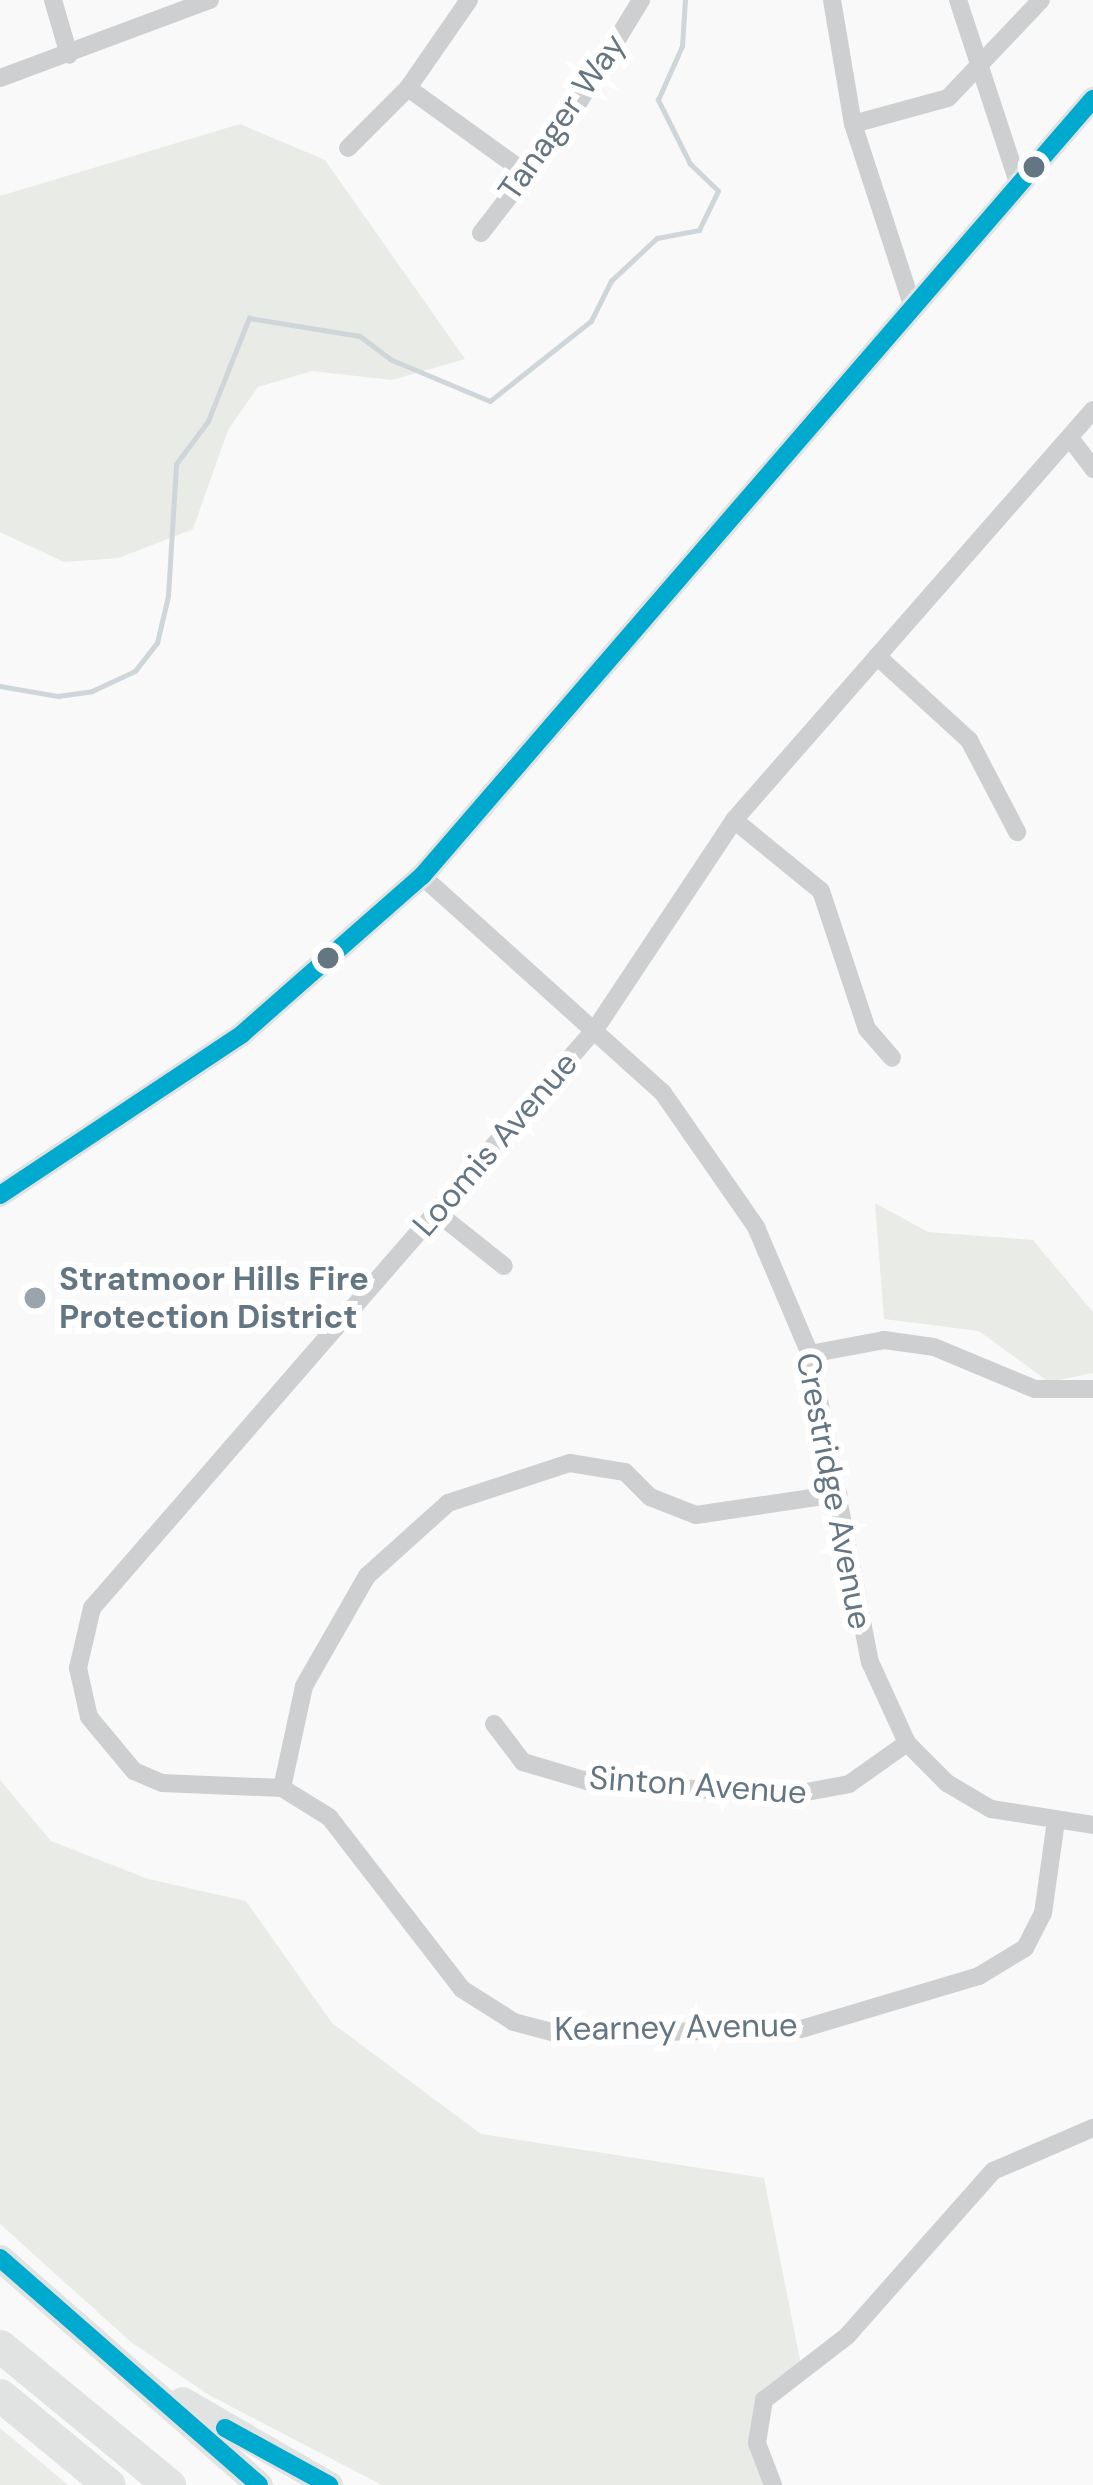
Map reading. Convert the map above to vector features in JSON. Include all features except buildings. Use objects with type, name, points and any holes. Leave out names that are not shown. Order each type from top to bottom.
[{"type":"highway","points":[[0,2346],[169,2485]]},
{"type":"highway","points":[[0,2395],[109,2485]]},
{"type":"main road","points":[[0,1196],[242,1034],[422,876],[1093,99]]},
{"type":"main road","points":[[0,2258],[133,2368],[259,2485]]},
{"type":"main road","points":[[133,2368],[329,2485]]},
{"type":"street","points":[[53,0],[69,55]]},
{"type":"street","points":[[0,78],[210,0]]},
{"type":"street","points":[[348,148],[408,88],[469,0]]},
{"type":"street","name":"Tanager Way","points":[[481,233],[641,0]]},
{"type":"street","points":[[832,0],[853,124],[912,304]]},
{"type":"street","points":[[958,0],[1018,185]]},
{"type":"street","points":[[853,124],[948,98],[1041,0]]},
{"type":"street","points":[[408,88],[526,172]]},
{"type":"street","name":"Loomis Avenue","points":[[283,1788],[162,1783],[134,1771],[89,1717],[79,1639],[92,1608],[596,1028],[734,820],[1093,410]]},
{"type":"street","points":[[1070,438],[1093,469]]},
{"type":"street","points":[[877,656],[969,740],[1017,832]]},
{"type":"street","points":[[734,820],[821,891],[868,1029],[892,1058]]},
{"type":"street","name":"Crestridge Avenue","points":[[422,876],[663,1093],[710,1154],[756,1227],[810,1354],[873,1674],[907,1743],[969,1799],[1056,1821],[1093,1825]]},
{"type":"street","points":[[435,1211],[504,1266]]},
{"type":"street","points":[[810,1354],[884,1340],[934,1347],[1035,1389],[1093,1389]]},
{"type":"street","points":[[283,1788],[304,1686],[367,1576],[448,1503],[570,1463],[625,1472],[650,1497],[696,1515],[838,1494]]},
{"type":"street","name":"Sinton Avenue","points":[[494,1724],[523,1762],[587,1781],[785,1796],[849,1784],[907,1743]]},
{"type":"street","name":"Kearney Avenue","points":[[283,1788],[328,1817],[462,1989],[514,2022],[559,2034],[801,2029],[979,1976],[1025,1948],[1043,1913],[1056,1821]]},
{"type":"street","points":[[773,2485],[756,2423],[764,2400],[847,2336],[993,2171],[1093,2128]]},
{"type":"shaded area","points":[[240,124],[325,160],[465,359],[392,380],[312,371],[258,387],[228,430],[193,529],[119,558],[64,562],[0,532],[0,196]]},
{"type":"shaded area","points":[[875,1203],[928,1232],[1033,1240],[1093,1312],[1093,1373],[1049,1382],[979,1331],[884,1319]]},
{"type":"shaded area","points":[[0,1780],[51,1841],[148,1879],[246,1901],[332,2023],[481,2134],[764,2178],[802,2370],[764,2400],[757,2443],[773,2485],[382,2485],[209,2395],[131,2342],[0,2224]]},
{"type":"shaded area","points":[[0,2428],[68,2485],[0,2485]]},
{"type":"waterway","points":[[0,686],[58,696],[92,691],[135,671],[157,643],[168,596],[176,464],[208,421],[249,318],[360,336],[390,359],[490,401],[591,321],[611,281],[657,238],[699,230],[718,191],[690,164],[658,100],[682,46],[685,0]]},
{"type":"transit line","points":[[0,1195],[242,1034],[422,876],[1093,99]]},
{"type":"transit line","points":[[0,2258],[259,2485]]},
{"type":"transit line","points":[[225,2428],[329,2485]]},
{"type":"place","name":"Stratmoor Hills Fire Protection District","points":[[35,1298]]}]
